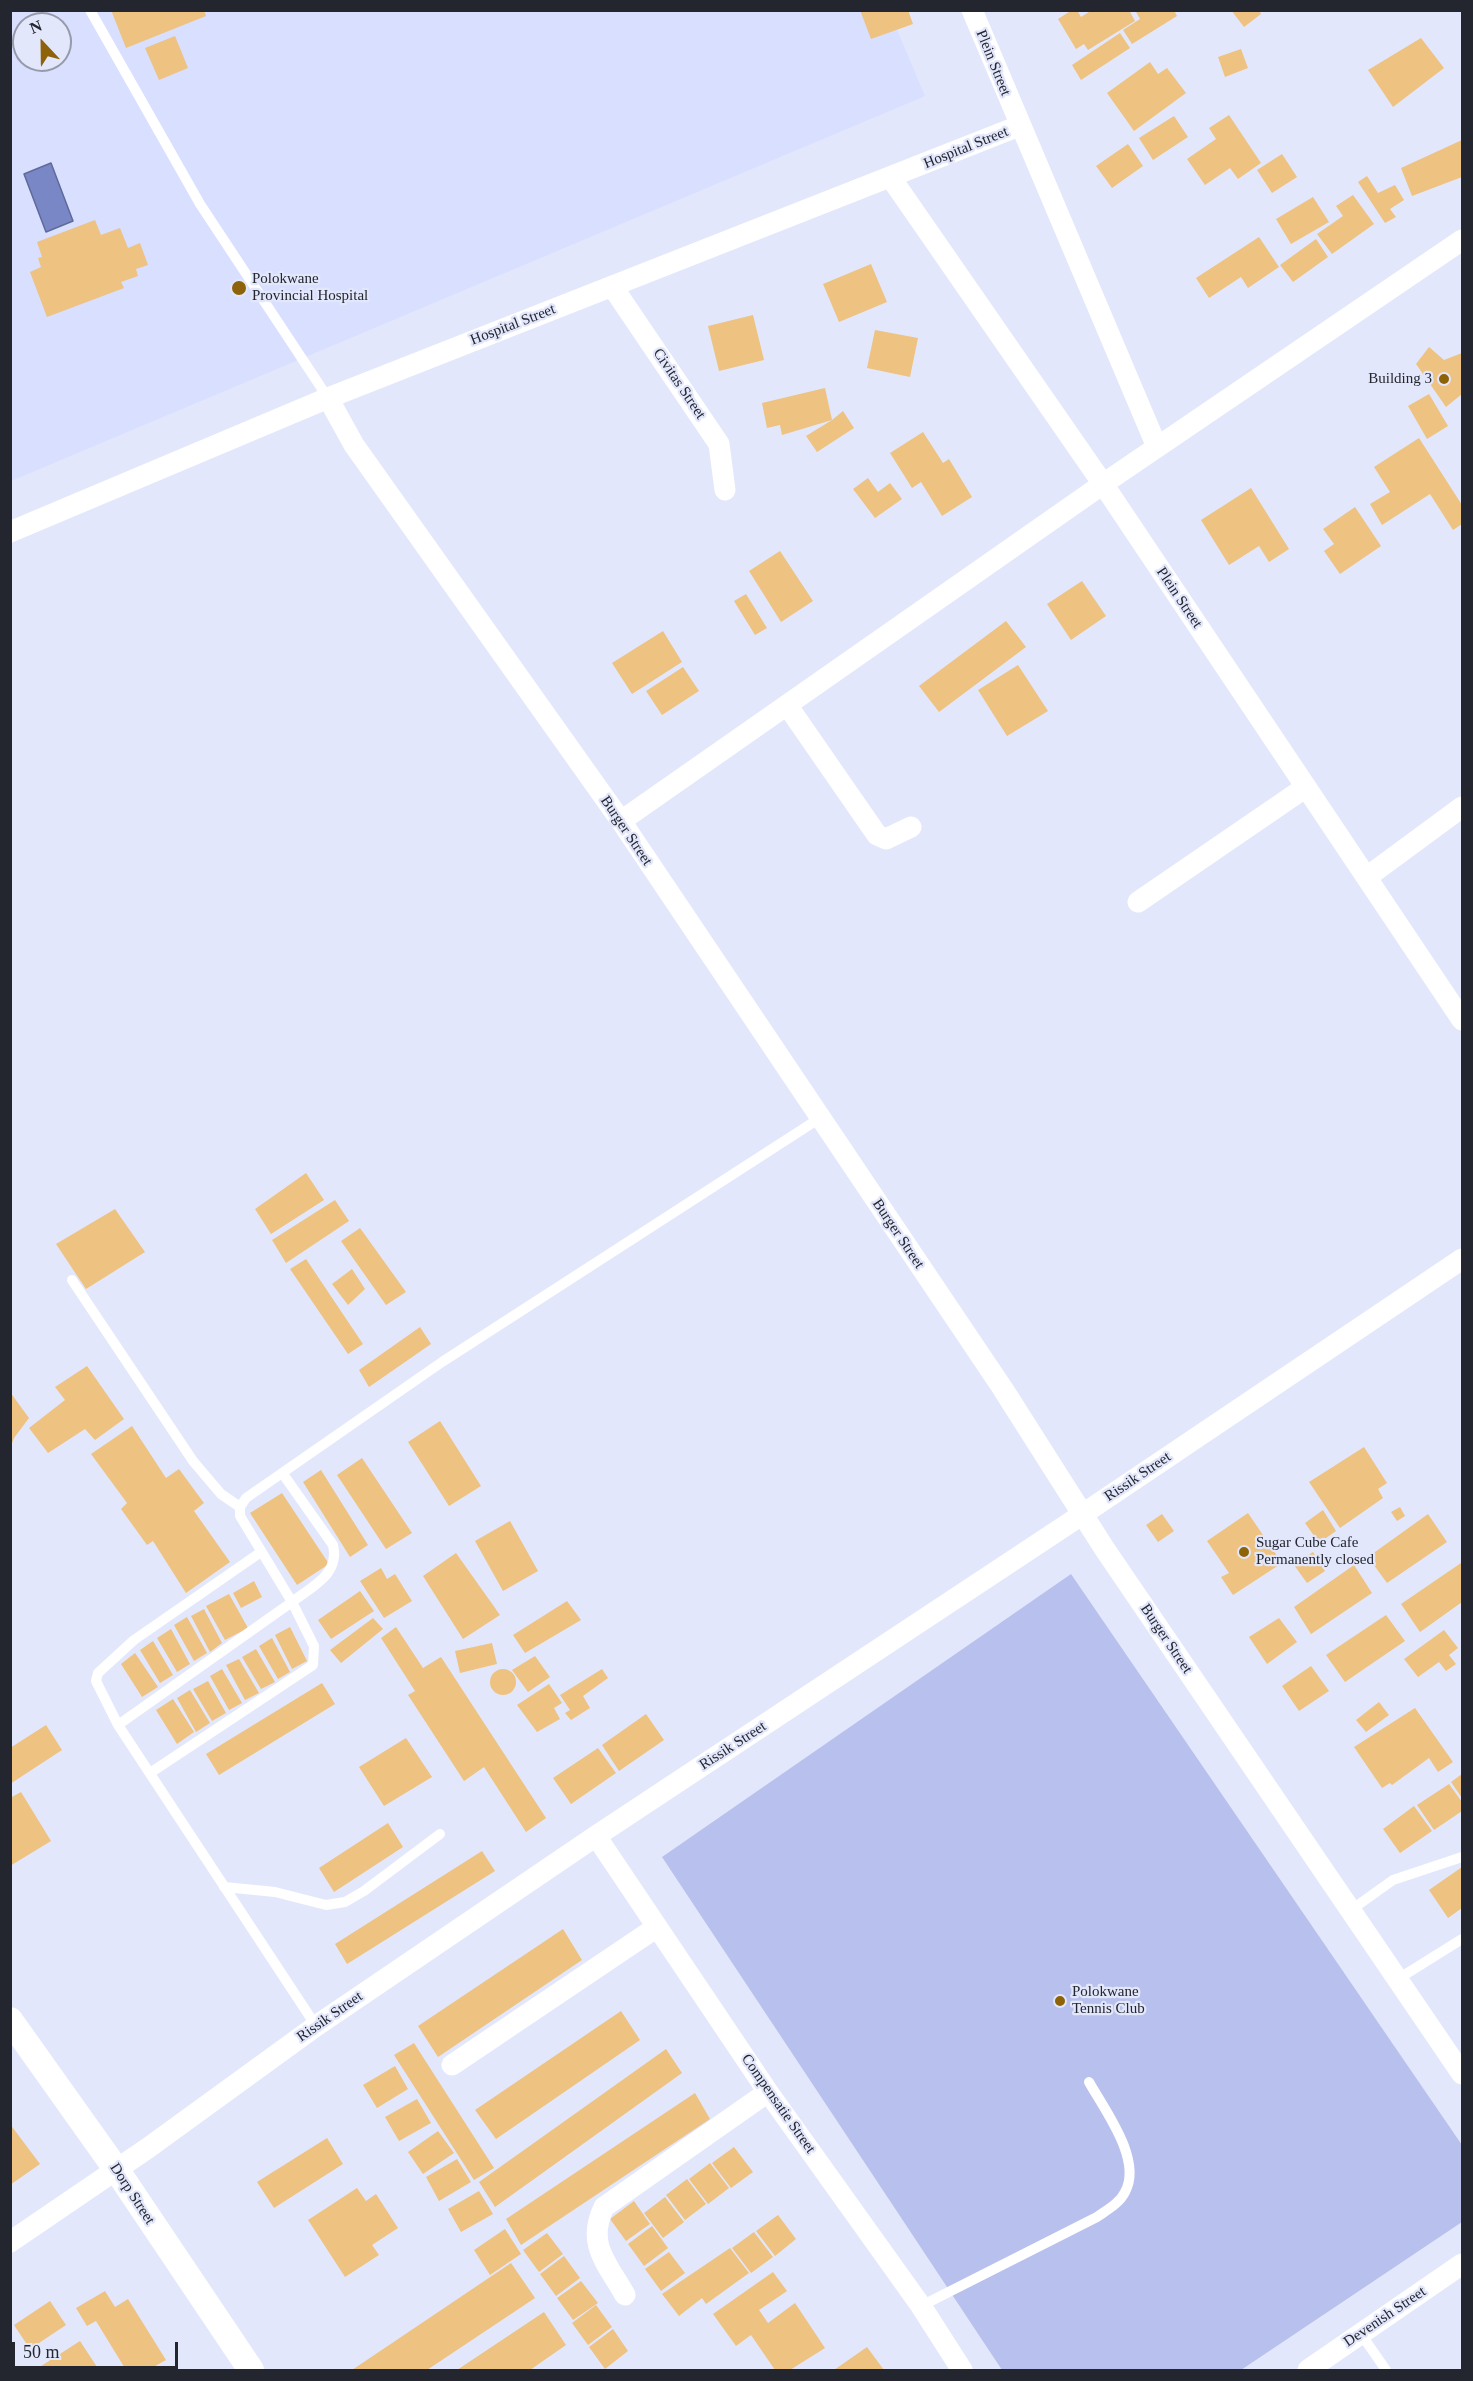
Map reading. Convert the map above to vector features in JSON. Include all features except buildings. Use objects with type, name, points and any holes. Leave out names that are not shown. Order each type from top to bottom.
[{"type":"street","name":"Plein Street","points":[[972,10],[1019,126],[1157,447]]},
{"type":"street","name":"Hospital Street","points":[[10,532],[328,398],[1019,126]]},
{"type":"street","name":"Plein Street","points":[[891,178],[1103,484],[1462,1020]]},
{"type":"street","points":[[621,821],[1103,484],[1462,240]]},
{"type":"street","name":"Civitas Street","points":[[612,286],[719,444],[726,490]]},
{"type":"street","name":"Burger Street","points":[[328,398],[354,445],[621,821],[1104,1548],[1462,2074]]},
{"type":"street","points":[[787,705],[877,835],[886,839],[911,827]]},
{"type":"street","points":[[1138,902],[1306,787]]},
{"type":"street","points":[[1367,878],[1462,807]]},
{"type":"street","name":"Rissik Street","points":[[10,2242],[315,2026],[1462,1259]]},
{"type":"street","name":"Compensatie Street","points":[[596,1836],[768,2092],[921,2306],[962,2370]]},
{"type":"street","points":[[452,2065],[657,1927]]},
{"type":"street","name":"Dorp Street","points":[[10,2020],[116,2169],[251,2370]]},
{"type":"street","points":[[625,2295],[598,2248],[597,2221],[604,2207],[768,2092]]},
{"type":"street","name":"Devenish Street","points":[[1308,2370],[1462,2264]]},
{"type":"lane","points":[[90,10],[200,204],[328,398]]},
{"type":"lane","points":[[150,1773],[313,1665],[314,1646],[292,1602],[240,1516],[240,1507],[246,1498],[442,1362],[820,1118]]},
{"type":"lane","points":[[72,1280],[193,1461],[221,1494],[240,1507]]},
{"type":"lane","points":[[118,1725],[292,1602],[334,1566],[336,1557],[333,1545],[283,1474]]},
{"type":"lane","points":[[261,1552],[134,1640],[98,1673],[96,1681],[118,1725],[315,2026]]},
{"type":"lane","points":[[224,1887],[275,1892],[326,1905],[345,1902],[364,1892],[440,1834]]},
{"type":"lane","points":[[1350,1910],[1393,1880],[1462,1857]]},
{"type":"lane","points":[[1398,1979],[1462,1939]]},
{"type":"lane","points":[[921,2306],[1098,2217],[1126,2192],[1129,2170],[1127,2156],[1120,2137],[1089,2082]]},
{"type":"lane","points":[[1361,2334],[1386,2370]]},
{"type":"shaded area","name":"Polokwane Provincial Hospital","points":[[11,11],[889,11],[925,96],[11,481]]},
{"type":"shaded area","points":[[51,163],[73,221],[46,232],[24,174]]},
{"type":"shaded area","name":"Polokwane Tennis Club","points":[[1071,1574],[1462,2145],[1462,2222],[1241,2370],[1002,2370],[662,1857]]},
{"type":"place","name":"Polokwane Provincial Hospital","points":[[239,288]]},
{"type":"place","name":"Building 3","points":[[1444,379]]},
{"type":"place","name":"Sugar Cube Cafe Permanently closed","points":[[1244,1552]]},
{"type":"place","name":"Polokwane Tennis Club","points":[[1060,2001]]}]
